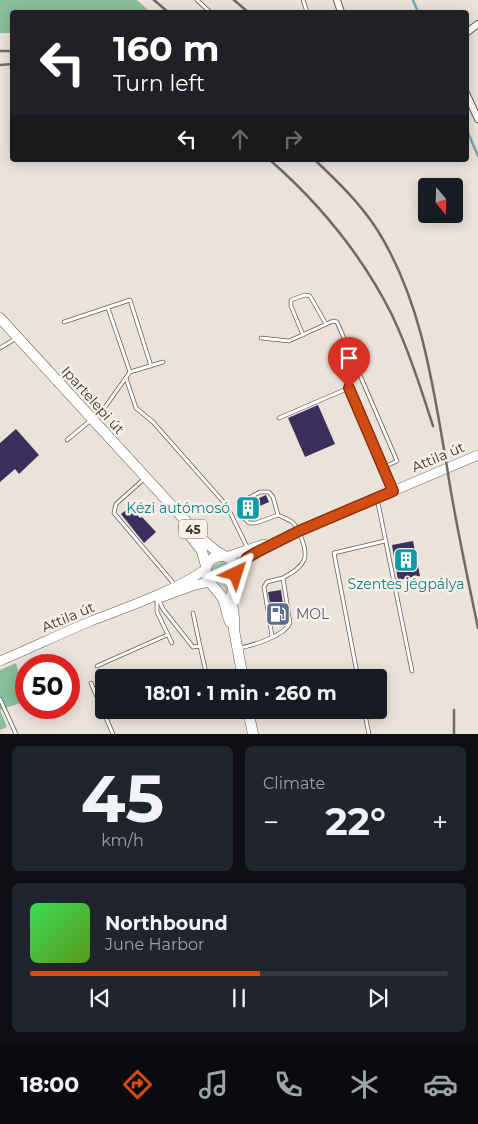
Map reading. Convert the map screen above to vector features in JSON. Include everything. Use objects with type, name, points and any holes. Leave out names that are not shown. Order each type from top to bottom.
[{"type":"main road","name":"Ipartelepi út","points":[[0,318],[165,500]]},
{"type":"main road","name":"Attila út","points":[[225,556],[299,531],[478,455]]},
{"type":"main road","name":"45","points":[[165,500],[173,506],[204,541],[225,556],[235,566],[231,596],[234,630],[241,669]]},
{"type":"main road","name":"45","points":[[165,500],[202,550],[206,576],[222,599],[234,630]]},
{"type":"main road","name":"Attila út","points":[[235,576],[247,558],[299,531]]},
{"type":"main road","name":"45","points":[[206,567],[215,557],[225,556]]},
{"type":"main road","name":"Attila út","points":[[157,596],[192,578],[206,567]]},
{"type":"main road","points":[[212,583],[225,586],[235,576]]},
{"type":"main road","name":"Attila út","points":[[0,661],[147,599],[195,584],[212,583]]},
{"type":"main road","points":[[250,719],[253,734]]},
{"type":"street","points":[[469,100],[478,119]]},
{"type":"lane","points":[[197,0],[208,10]]},
{"type":"lane","points":[[303,335],[290,304],[291,300],[305,295],[310,296],[326,324]]},
{"type":"lane","points":[[64,322],[130,300],[151,366]]},
{"type":"lane","points":[[108,308],[130,372]]},
{"type":"lane","points":[[261,338],[286,341],[333,321],[338,324],[397,461],[384,467]]},
{"type":"lane","points":[[0,348],[18,338]]},
{"type":"lane","points":[[337,361],[393,491]]},
{"type":"lane","points":[[67,440],[103,410],[130,372],[162,362]]},
{"type":"lane","points":[[126,378],[136,408],[153,422],[227,506],[249,549]]},
{"type":"lane","points":[[279,418],[349,388]]},
{"type":"lane","points":[[145,478],[116,504],[114,512],[175,586]]},
{"type":"lane","points":[[272,636],[264,587],[267,582],[284,578],[295,571],[305,559],[305,552],[299,531],[294,523],[278,515],[256,523],[249,523],[245,519],[239,503],[260,492],[269,492],[273,497],[278,515]]},
{"type":"lane","points":[[377,498],[412,672]]},
{"type":"lane","points":[[356,669],[334,553],[385,541]]},
{"type":"lane","points":[[237,649],[257,644],[284,630],[290,623],[284,578]]},
{"type":"lane","points":[[157,596],[156,608],[172,643]]},
{"type":"lane","points":[[157,596],[163,609],[193,647],[200,646]]},
{"type":"lane","points":[[193,613],[205,669]]},
{"type":"lane","points":[[96,666],[168,634]]},
{"type":"lane","points":[[91,683],[95,692]]},
{"type":"lane","points":[[0,699],[16,734]]},
{"type":"lane","points":[[107,719],[113,734]]},
{"type":"lane","points":[[366,719],[369,734]]},
{"type":"green space","points":[[0,0],[137,0],[148,10],[10,10],[10,33],[0,33]]},
{"type":"green space","points":[[221,562],[228,565],[231,572],[228,579],[221,582],[214,579],[211,572],[214,565]]},
{"type":"green space","points":[[15,663],[15,705],[0,710],[0,670]]},
{"type":"green space","points":[[0,710],[7,727],[0,730]]},
{"type":"building","points":[[318,405],[335,444],[305,457],[288,418]]},
{"type":"building","points":[[16,429],[39,455],[19,474],[15,469],[0,482],[0,443]]},
{"type":"building","name":"Kézi autómosó","points":[[266,495],[269,502],[246,512],[243,505]]},
{"type":"building","points":[[130,507],[156,532],[144,543],[121,514]]},
{"type":"building","name":"Szentes jégpálya","points":[[413,541],[420,576],[398,580],[392,545]]},
{"type":"building","points":[[281,590],[285,619],[273,621],[268,592]]},
{"type":"waterway","points":[[413,0],[417,10]]},
{"type":"waterway","points":[[469,135],[478,156]]},
{"type":"railway","points":[[154,0],[166,10]]},
{"type":"railway","points":[[234,0],[246,10]]},
{"type":"railway","points":[[0,51],[10,51]]},
{"type":"railway","points":[[0,65],[10,64]]},
{"type":"railway","points":[[272,162],[323,213],[353,251],[380,293],[398,329],[433,426]]},
{"type":"railway","points":[[317,162],[349,194],[371,221],[393,258],[405,286],[424,345],[431,375],[457,527],[478,628]]},
{"type":"railway","points":[[454,710],[454,734]]},
{"type":"place","name":"Kézi autómosó","points":[[248,508]]},
{"type":"place","name":"Szentes jégpálya","points":[[406,560]]},
{"type":"place","name":"MOL","points":[[278,614]]},
{"type":"route","points":[[236,574],[247,558],[257,552],[299,531],[393,491],[349,388]]}]
